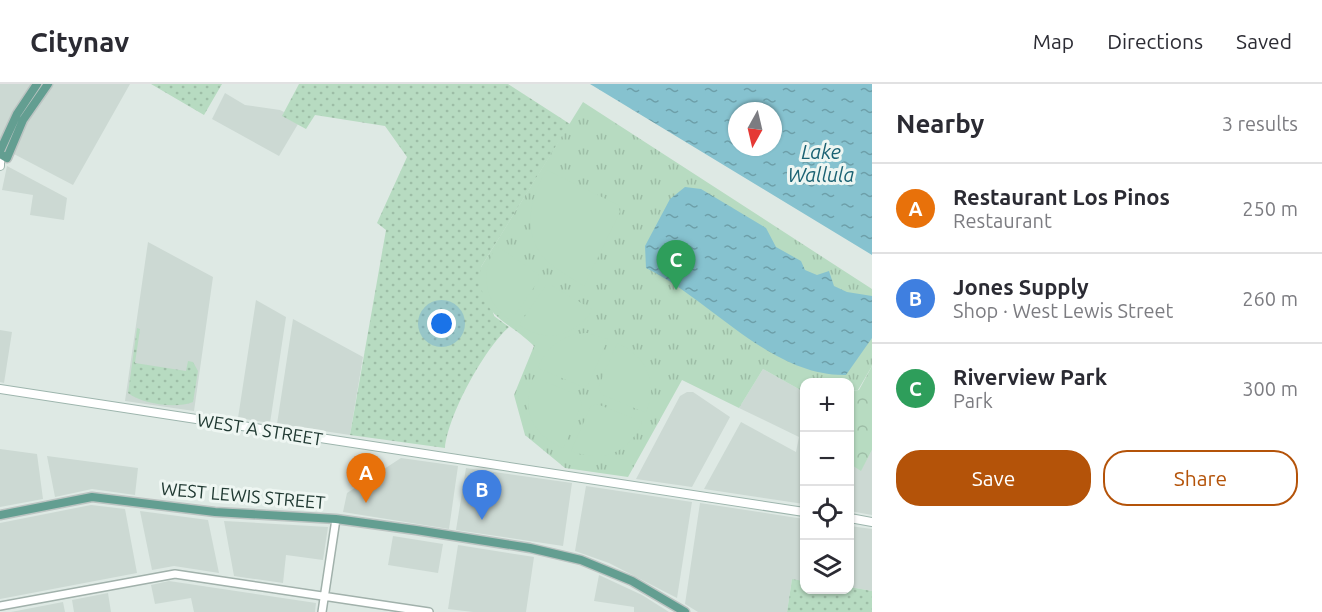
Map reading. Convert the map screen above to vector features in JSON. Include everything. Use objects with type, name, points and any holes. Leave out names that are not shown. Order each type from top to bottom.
[{"type":"main road","points":[[1,159],[17,114],[38,84]]},
{"type":"main road","points":[[1,159],[23,120],[48,84]]},
{"type":"main road","name":"WEST A STREET","points":[[0,389],[800,511]]},
{"type":"main road","name":"WEST LEWIS STREET","points":[[0,515],[92,497],[215,512],[336,519],[530,548],[568,556],[632,581],[681,611]]},
{"type":"main road","points":[[854,519],[872,522]]},
{"type":"street","points":[[321,612],[336,519]]},
{"type":"street","points":[[0,606],[171,574],[429,612]]},
{"type":"shaded area","points":[[0,84],[33,84],[0,139]]},
{"type":"shaded area","points":[[52,84],[130,84],[73,185],[12,153],[32,113]]},
{"type":"shaded area","points":[[225,93],[245,105],[280,110],[284,112],[283,116],[298,124],[279,156],[212,119]]},
{"type":"shaded area","points":[[7,166],[67,198],[64,220],[30,215],[33,195],[2,190]]},
{"type":"shaded area","points":[[148,242],[213,277],[194,411],[125,401]]},
{"type":"shaded area","points":[[256,300],[286,317],[270,423],[238,418]]},
{"type":"shaded area","points":[[293,319],[363,357],[350,435],[277,424]]},
{"type":"shaded area","points":[[0,330],[12,332],[4,383],[0,382]]},
{"type":"shaded area","points":[[763,369],[800,390],[800,503],[704,489],[741,422],[796,452],[799,437],[739,408]]},
{"type":"shaded area","points":[[693,392],[730,417],[692,487],[636,479],[680,396]]},
{"type":"shaded area","points":[[0,449],[37,454],[43,499],[0,507]]},
{"type":"shaded area","points":[[872,450],[872,515],[854,512],[854,466],[861,470]]},
{"type":"shaded area","points":[[47,456],[138,468],[135,495],[92,489],[55,497]]},
{"type":"shaded area","points":[[401,458],[458,466],[449,529],[343,512],[347,493]]},
{"type":"shaded area","points":[[466,468],[572,483],[563,546],[456,530]]},
{"type":"shaded area","points":[[586,486],[692,502],[677,598],[609,563],[575,551]]},
{"type":"shaded area","points":[[700,503],[800,518],[800,580],[792,579],[787,612],[698,612],[685,604]]},
{"type":"shaded area","points":[[91,505],[125,509],[137,573],[0,599],[0,523]]},
{"type":"shaded area","points":[[140,511],[208,520],[219,573],[174,566],[152,570]]},
{"type":"shaded area","points":[[224,521],[328,527],[323,560],[286,555],[283,583],[234,576]]},
{"type":"shaded area","points":[[854,527],[872,529],[872,591],[854,588]]},
{"type":"shaded area","points":[[393,536],[443,544],[438,573],[388,565]]},
{"type":"shaded area","points":[[458,545],[534,557],[526,612],[473,612],[448,609]]},
{"type":"shaded area","points":[[599,575],[642,595],[669,612],[634,612],[634,607],[594,601]]},
{"type":"shaded area","points":[[169,581],[316,603],[315,612],[194,612],[191,598],[155,604],[151,585]]},
{"type":"shaded area","points":[[108,593],[111,612],[74,612],[72,600]]},
{"type":"shaded area","points":[[63,602],[65,612],[11,612]]},
{"type":"green space","points":[[151,84],[222,84],[204,115]]},
{"type":"green space","points":[[299,84],[508,84],[570,124],[481,267],[494,316],[509,327],[489,351],[469,383],[453,418],[445,448],[350,435],[386,230],[377,223],[407,157],[385,126],[315,115],[306,129],[282,116]]},
{"type":"green space","points":[[583,102],[872,289],[872,366],[858,390],[854,390],[854,378],[800,378],[800,390],[763,369],[739,408],[682,380],[628,477],[565,468],[525,435],[514,395],[534,346],[488,306],[483,296],[481,267]]},
{"type":"green space","points":[[547,170],[618,205],[620,212],[584,286],[548,262],[539,252],[534,241],[531,229],[532,204]]},
{"type":"green space","points":[[497,246],[538,274],[539,280],[511,321],[495,306],[487,287],[488,267]]},
{"type":"green space","points":[[546,285],[551,285],[593,310],[577,326],[559,335],[540,334],[519,325]]},
{"type":"green space","points":[[137,328],[140,329],[135,363],[186,371],[188,361],[193,362],[198,371],[193,402],[178,405],[159,404],[142,400],[128,393]]},
{"type":"green space","points":[[587,333],[608,339],[588,385],[583,387],[538,368],[546,353],[557,343],[570,336]]},
{"type":"green space","points":[[617,343],[636,355],[648,372],[651,391],[646,413],[601,394],[598,388]]},
{"type":"green space","points":[[872,366],[872,450],[861,471],[854,467],[854,391],[859,390]]},
{"type":"green space","points":[[534,377],[578,395],[582,403],[563,448],[543,436],[532,419],[528,400]]},
{"type":"green space","points":[[597,404],[642,422],[630,442],[613,453],[593,456],[571,451],[591,406]]},
{"type":"green space","points":[[792,579],[800,580],[800,594],[854,594],[854,588],[872,591],[872,612],[787,612]]},
{"type":"water","name":"Lake Wallula","points":[[590,84],[872,84],[872,255]]},
{"type":"water","points":[[685,187],[701,189],[766,228],[776,247],[801,261],[805,270],[817,275],[829,271],[834,286],[847,292],[872,296],[872,338],[846,375],[818,372],[792,363],[767,350],[694,298],[646,268],[645,246],[670,199]]},
{"type":"place","name":"Riverview Park","points":[[676,290]]},
{"type":"place","name":"Restaurant Los Pinos","points":[[366,503]]},
{"type":"place","name":"Jones Supply","points":[[482,520]]}]
